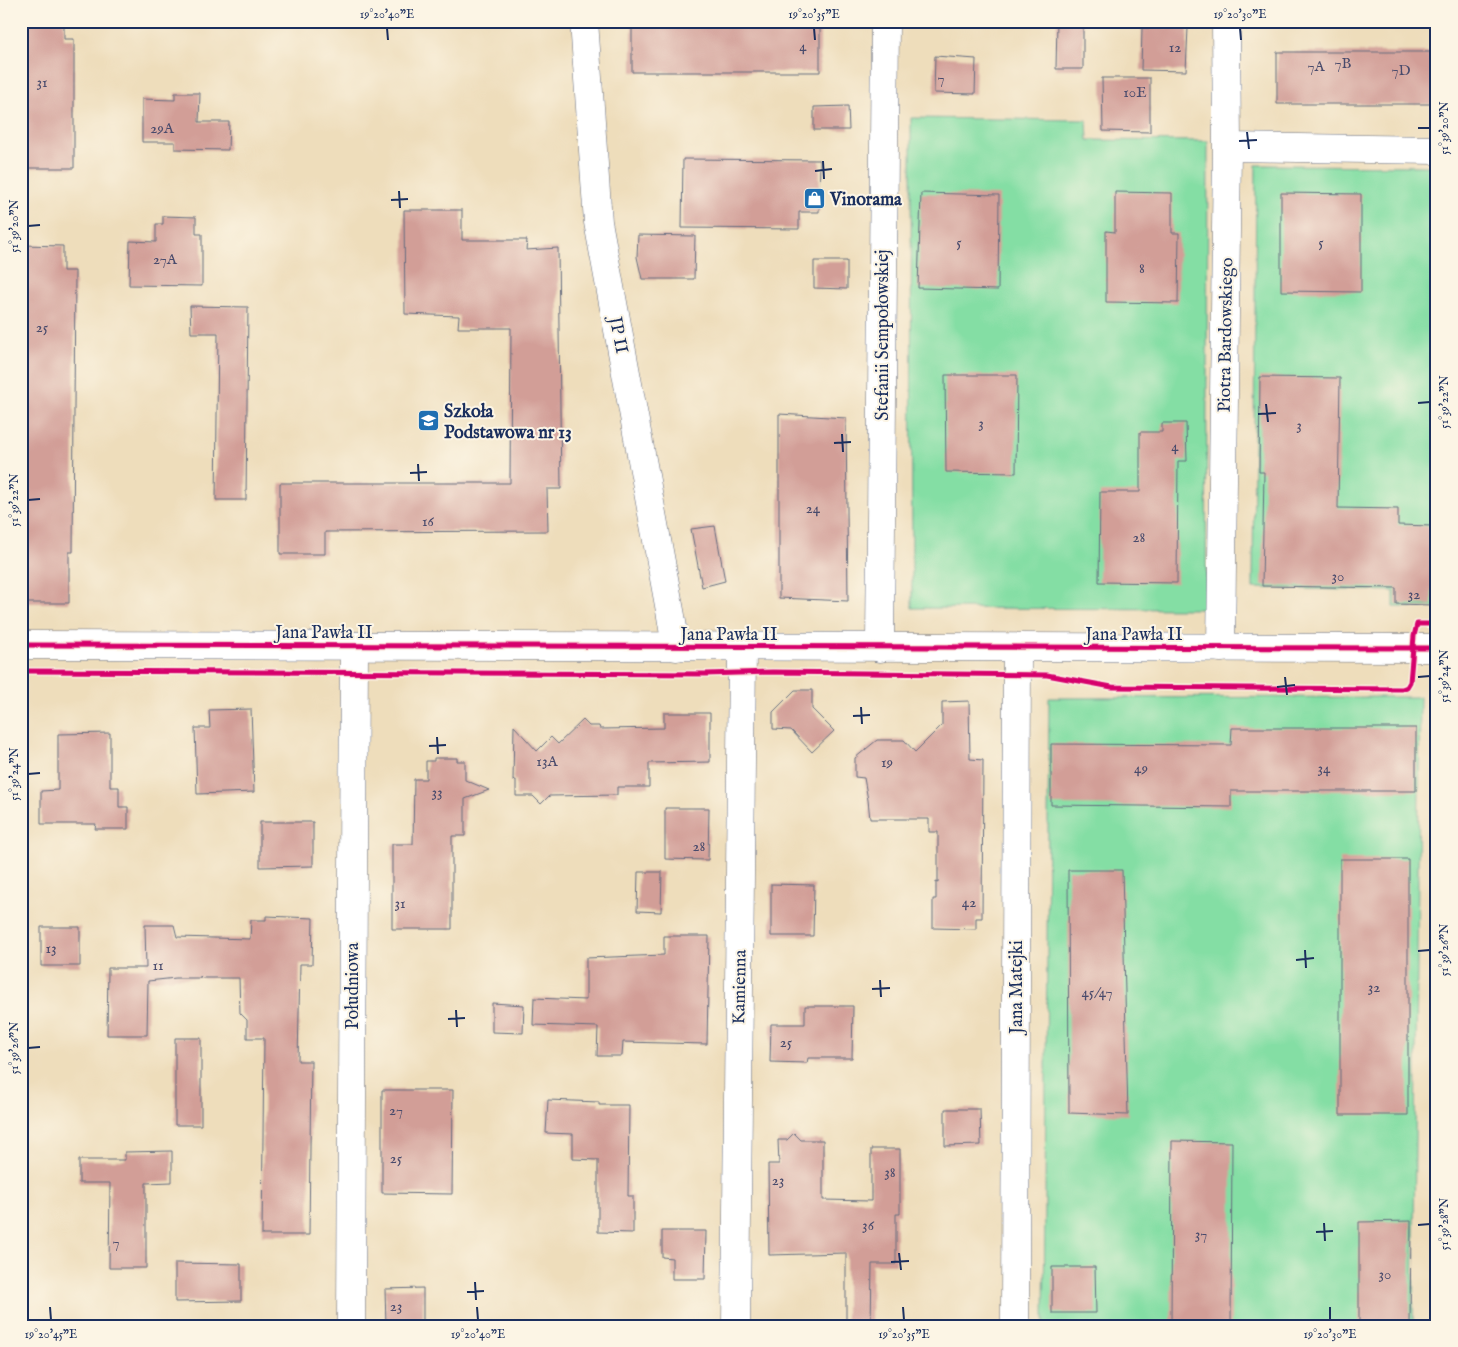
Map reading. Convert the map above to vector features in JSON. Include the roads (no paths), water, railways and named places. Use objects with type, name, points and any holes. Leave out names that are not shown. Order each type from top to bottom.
[{"type":"street","name":"JP II","points":[[584,21],[598,222],[676,647]]},
{"type":"street","name":"Stefanii Sempołowskiej","points":[[880,648],[886,21]]},
{"type":"street","name":"Piotra Bardowskiego","points":[[1221,648],[1227,147],[1226,21]]},
{"type":"street","points":[[1227,147],[1437,150]]},
{"type":"street","name":"Jana Pawła II","points":[[21,644],[523,645],[742,648],[1437,648]]},
{"type":"street","name":"Południowa","points":[[351,1326],[354,646]]},
{"type":"street","name":"Kamienna","points":[[736,1326],[742,648]]},
{"type":"street","name":"Jana Matejki","points":[[1015,1326],[1017,648]]},
{"type":"place","name":"Vinorama","points":[[814,199]]},
{"type":"place","name":"Szkoła Podstawowa nr 13","points":[[428,421]]}]
